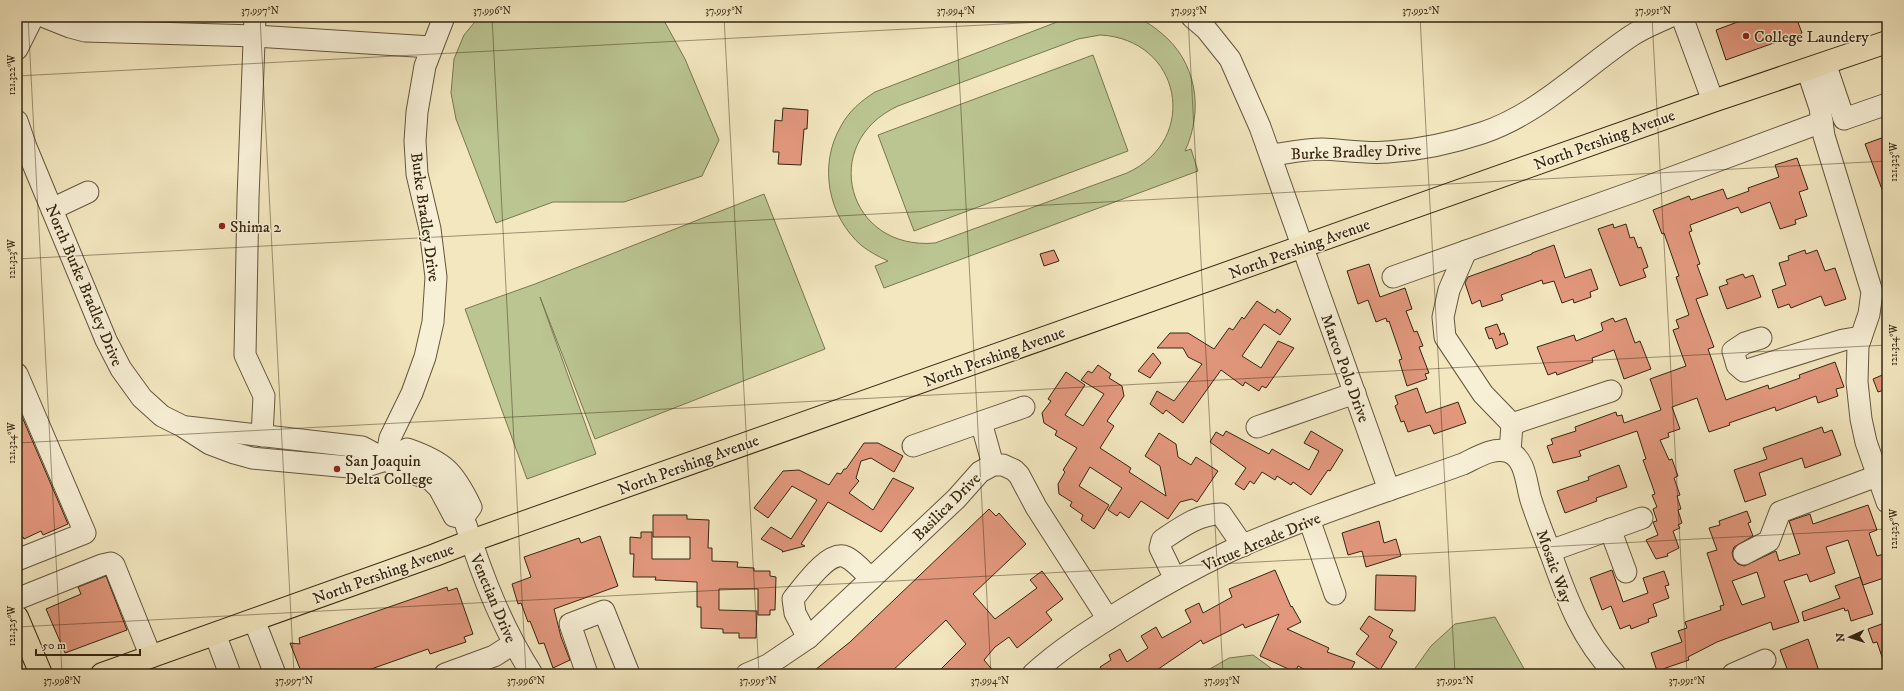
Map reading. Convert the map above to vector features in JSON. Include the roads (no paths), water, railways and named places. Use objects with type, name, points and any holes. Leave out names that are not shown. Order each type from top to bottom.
[{"type":"main road","name":"North Pershing Avenue","points":[[102,674],[471,541],[1713,101],[1887,42]]},
{"type":"main road","points":[[17,617],[40,674]]},
{"type":"street","points":[[45,17],[70,27],[85,30],[255,27],[431,48]]},
{"type":"street","name":"Burke Bradley Drive","points":[[386,460],[390,438],[412,393],[425,357],[433,322],[436,277],[430,229],[417,174],[415,141],[417,112],[425,66],[444,17]]},
{"type":"street","name":"Burke Bradley Drive","points":[[1192,17],[1206,29],[1230,59],[1271,155],[1302,247]]},
{"type":"street","name":"Burke Bradley Drive","points":[[1271,155],[1322,149],[1345,152],[1387,152],[1431,148],[1484,133],[1517,117],[1556,93],[1632,35],[1669,17]]},
{"type":"street","points":[[1682,17],[1713,101]]},
{"type":"street","points":[[255,27],[248,198],[245,356],[264,396],[262,436]]},
{"type":"street","points":[[1816,66],[1844,119],[1887,104]]},
{"type":"street","points":[[1816,66],[1824,136],[1872,292],[1870,314],[1858,346],[1857,382],[1861,419],[1877,476],[1887,502]]},
{"type":"street","name":"North Burke Bradley Drive","points":[[17,121],[106,340],[120,369],[142,398],[162,416],[182,426],[210,444],[234,454],[252,458],[360,468],[386,460]]},
{"type":"street","points":[[1393,277],[1633,192],[1822,122]]},
{"type":"street","points":[[52,209],[88,192]]},
{"type":"street","name":"Marco Polo Drive","points":[[1302,247],[1390,490]]},
{"type":"street","points":[[1466,251],[1449,290],[1443,317],[1445,336],[1483,394],[1512,424],[1510,452]]},
{"type":"street","points":[[1761,338],[1745,343],[1733,351],[1737,365],[1744,371],[1843,340],[1861,337]]},
{"type":"street","points":[[17,374],[85,533],[17,560]]},
{"type":"street","points":[[1512,424],[1611,391]]},
{"type":"street","points":[[1257,427],[1355,393]]},
{"type":"street","points":[[913,446],[1024,407]]},
{"type":"street","points":[[981,422],[993,465]]},
{"type":"street","name":"North Burke Bradley Drive","points":[[182,426],[362,447],[404,470],[431,480],[439,488],[454,516],[464,518],[471,541]]},
{"type":"street","name":"Virtue Arcade Drive","points":[[1032,674],[1079,638],[1108,619],[1175,579],[1243,546],[1309,519],[1463,464],[1491,452],[1502,450],[1510,452]]},
{"type":"street","name":"Mosaic Way","points":[[1510,452],[1518,458],[1522,465],[1531,500],[1568,602],[1584,635],[1602,660],[1615,674]]},
{"type":"street","name":"Basilica Drive","points":[[748,674],[768,665],[808,638],[956,499],[980,472],[993,465],[1003,465],[1014,470],[1019,475],[1036,507],[1108,619]]},
{"type":"street","points":[[1744,554],[1769,541],[1780,512],[1877,476]]},
{"type":"street","points":[[1175,579],[1160,548],[1160,544],[1162,540],[1192,521],[1212,514],[1221,514],[1243,546]]},
{"type":"street","points":[[1550,551],[1642,518]]},
{"type":"street","points":[[1309,519],[1335,594]]},
{"type":"street","points":[[1610,529],[1626,572]]},
{"type":"street","name":"Venetian Drive","points":[[471,541],[502,623],[512,644],[532,674]]},
{"type":"street","points":[[808,638],[795,613],[793,599],[826,561],[840,555],[847,557],[871,579]]},
{"type":"street","points":[[17,599],[102,565],[114,565],[151,656]]},
{"type":"street","points":[[587,674],[570,624],[604,611],[629,674]]},
{"type":"street","points":[[254,620],[275,674]]},
{"type":"street","points":[[215,634],[230,674]]},
{"type":"street","points":[[445,674],[494,656],[512,644]]},
{"type":"street","points":[[1733,674],[1765,660]]},
{"type":"place","name":"College Laundery","points":[[1746,36]]},
{"type":"place","name":"Shima 2","points":[[222,226]]},
{"type":"place","name":"San Joaquin Delta College","points":[[337,469]]}]
